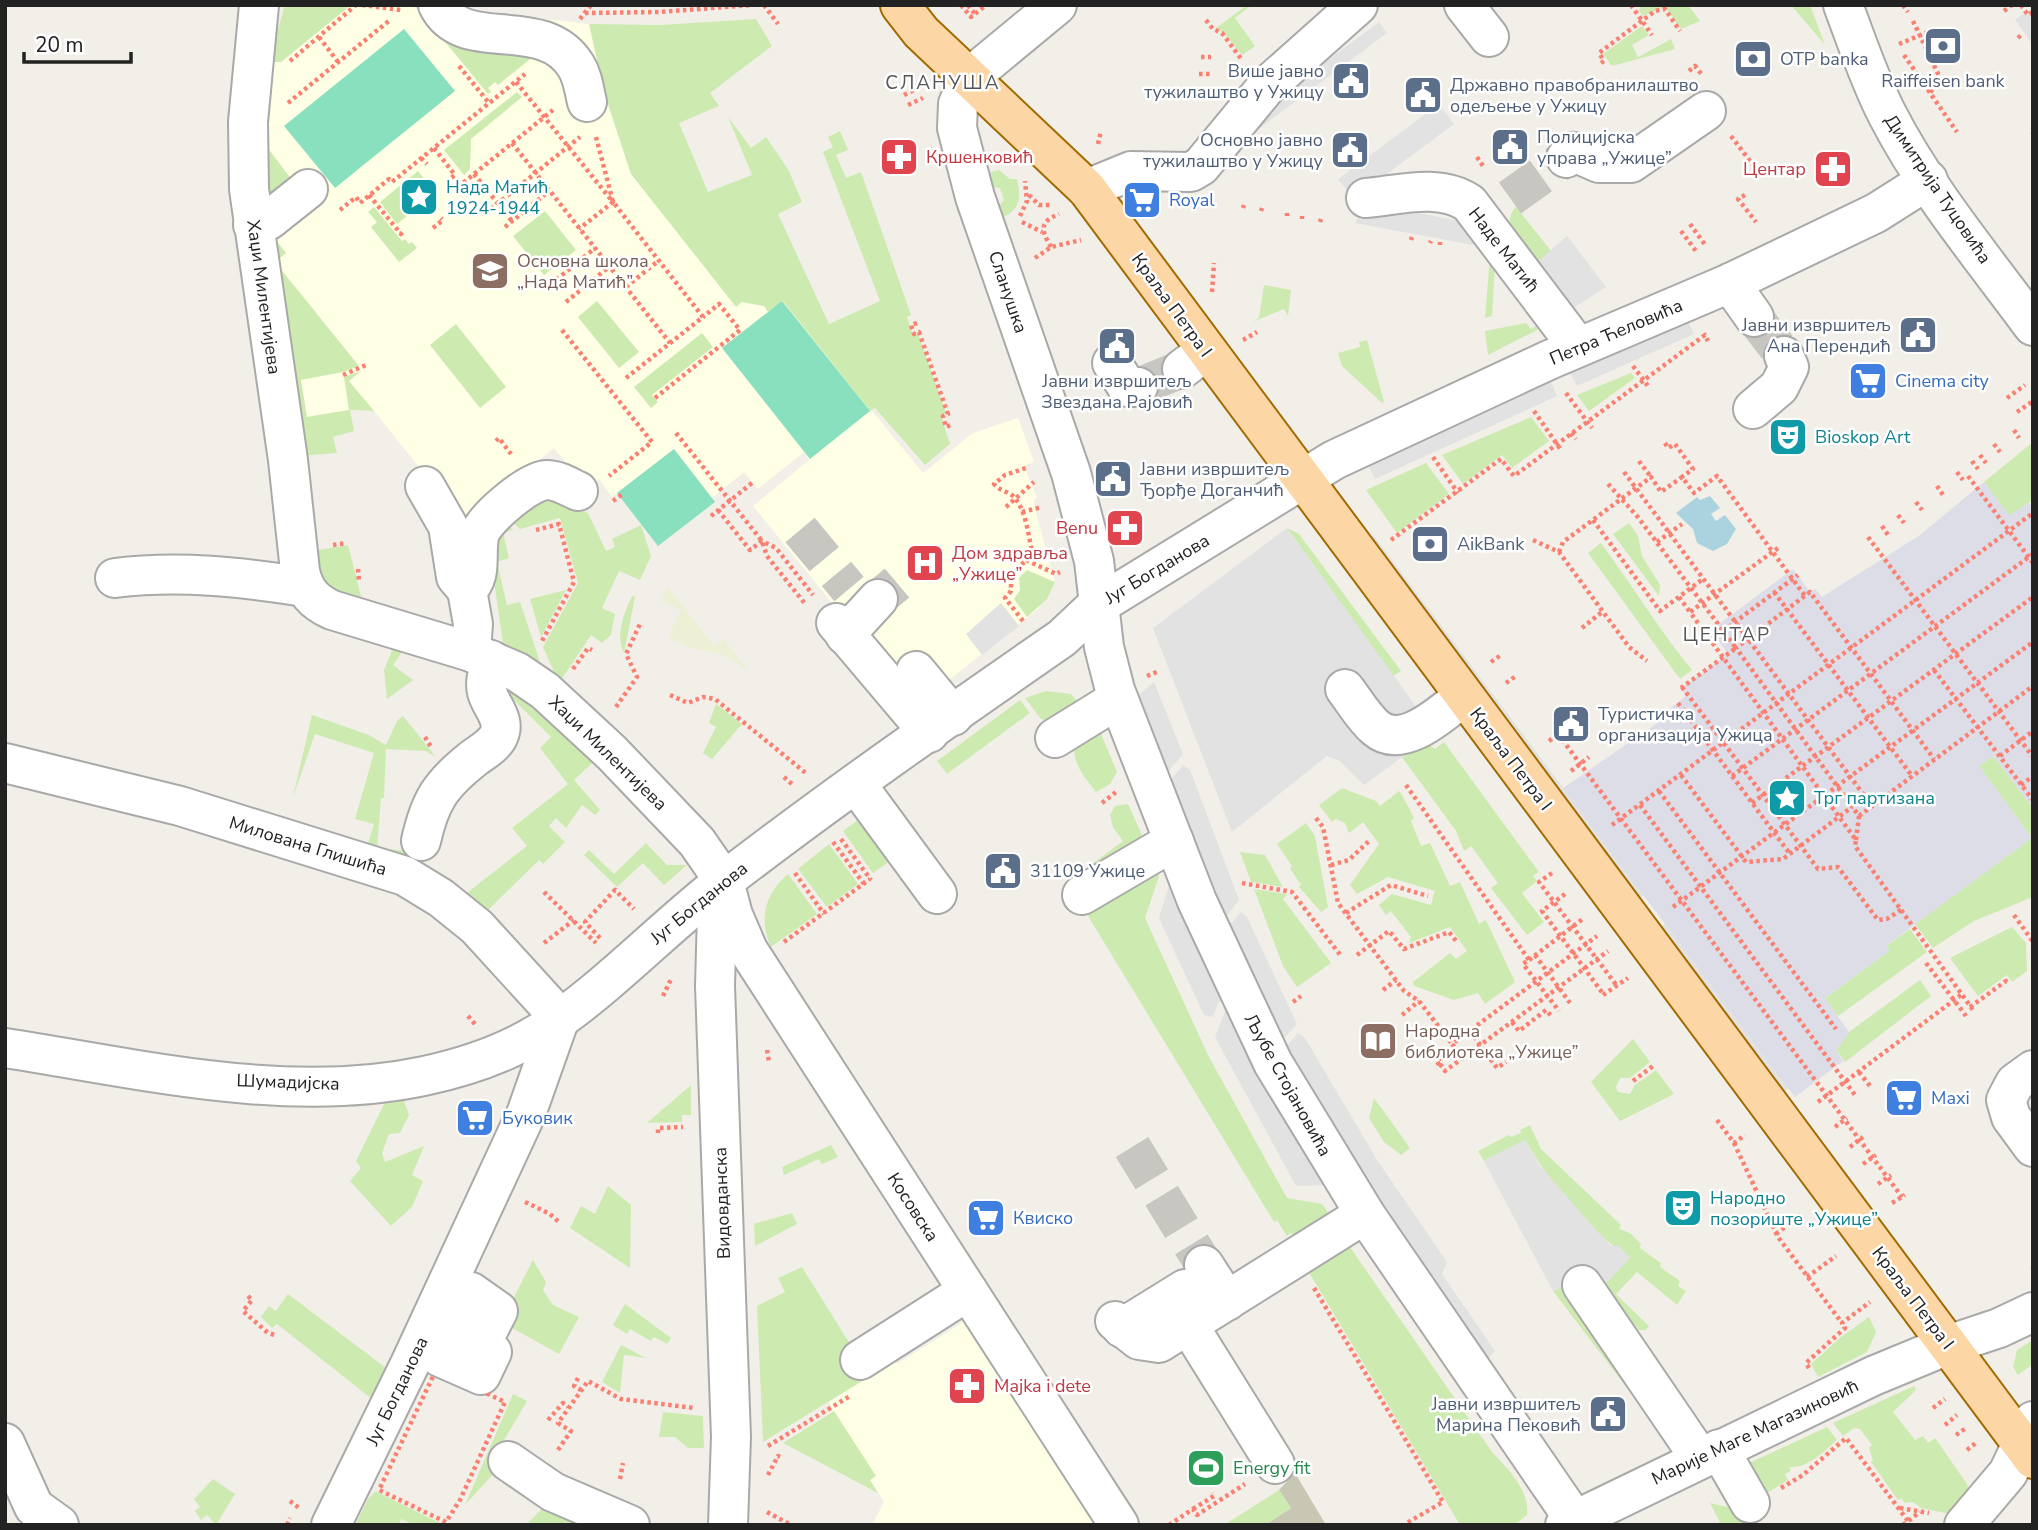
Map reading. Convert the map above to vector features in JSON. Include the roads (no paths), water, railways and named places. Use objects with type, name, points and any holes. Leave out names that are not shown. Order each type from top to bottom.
[{"type":"main road","points":[[900,5],[920,32],[970,77]]},
{"type":"main road","name":"Краља Петра I","points":[[970,77],[1070,196],[1194,360],[1301,480],[1948,1345],[2029,1441]]},
{"type":"street","name":"Хаџи Милентијева","points":[[259,5],[247,134],[253,225],[304,587],[319,604],[332,610],[481,656],[538,686],[579,722],[693,838],[724,881]]},
{"type":"street","points":[[970,77],[1057,5]]},
{"type":"street","points":[[1070,196],[1131,170],[1191,172],[1208,160],[1267,86],[1358,5]]},
{"type":"street","points":[[1464,5],[1489,37]]},
{"type":"street","name":"Димитрија Туцовића","points":[[1843,5],[1887,114],[1928,180],[2033,326]]},
{"type":"street","points":[[420,8],[447,18],[462,28],[542,38],[569,34],[577,67],[578,113]]},
{"type":"street","name":"Сланушка","points":[[970,77],[958,104],[957,128],[963,157],[1071,473],[1091,545],[1100,604]]},
{"type":"street","points":[[1219,87],[1213,128],[1219,143]]},
{"type":"street","points":[[1566,158],[1574,152],[1592,161],[1602,177],[1636,162],[1706,111]]},
{"type":"street","name":"Петра Ћеловића","points":[[1301,480],[1339,457],[1578,347],[1730,283],[1876,213],[1928,180]]},
{"type":"street","points":[[253,225],[269,220],[309,189]]},
{"type":"street","name":"Наде Матић","points":[[1366,198],[1447,192],[1469,203],[1496,209],[1578,347]]},
{"type":"street","points":[[1730,283],[1754,317]]},
{"type":"street","points":[[1753,409],[1786,378],[1789,367],[1784,356]]},
{"type":"street","name":"Југ Богданова","points":[[331,1525],[459,1313],[560,1018],[724,881],[1062,638],[1100,604],[1301,480]]},
{"type":"street","points":[[467,590],[476,580],[480,533],[496,513],[537,482],[554,481],[596,496]]},
{"type":"street","points":[[421,841],[428,807],[436,795],[457,771],[492,744],[500,730],[500,721],[486,690],[467,590],[456,577],[448,526],[425,486]]},
{"type":"street","points":[[115,578],[146,574],[242,577],[304,587]]},
{"type":"street","name":"Љубе Стојановића","points":[[1100,604],[1104,647],[1118,699],[1220,954],[1273,1063],[1365,1214],[1569,1522]]},
{"type":"street","points":[[856,606],[941,724]]},
{"type":"street","points":[[916,671],[941,724]]},
{"type":"street","points":[[1345,689],[1371,724],[1382,732],[1405,733],[1423,726],[1456,685]]},
{"type":"street","points":[[1055,738],[1118,699]]},
{"type":"street","name":"Милована Глишића","points":[[5,763],[180,806],[405,876],[441,898],[478,927],[560,1018]]},
{"type":"street","points":[[857,785],[937,894]]},
{"type":"street","points":[[1082,895],[1174,841]]},
{"type":"street","name":"Косовска","points":[[724,881],[733,915],[748,950],[968,1291],[1106,1520]]},
{"type":"street","name":"Видовданска","points":[[724,881],[717,913],[715,986],[731,1437],[728,1525]]},
{"type":"street","name":"Шумадијска","points":[[5,1048],[203,1078],[283,1085],[403,1079],[468,1032],[530,1038],[560,1018]]},
{"type":"street","points":[[2033,1070],[2015,1083],[2006,1100],[2011,1116],[2033,1147]]},
{"type":"street","points":[[1193,1293],[1227,1301],[1365,1214]]},
{"type":"street","points":[[1582,1285],[1750,1503]]},
{"type":"street","points":[[860,1374],[968,1291]]},
{"type":"street","points":[[1118,1325],[1139,1340],[1155,1343],[1193,1293]]},
{"type":"street","points":[[1193,1293],[1264,1471]]},
{"type":"street","name":"Марије Маге Магазиновић","points":[[1569,1522],[1709,1453],[1948,1345],[1999,1328],[2033,1312]]},
{"type":"street","points":[[1948,1519],[2008,1473],[2029,1441]]},
{"type":"street","points":[[5,1443],[34,1507],[59,1525]]},
{"type":"street","points":[[508,1461],[553,1492],[630,1525]]},
{"type":"water","points":[[1710,496],[1720,508],[1711,514],[1716,521],[1725,515],[1736,529],[1727,544],[1713,551],[1697,543],[1693,529],[1676,513],[1697,497],[1700,500]]},
{"type":"tunnel","points":[[1510,198],[1566,158]]},
{"type":"tunnel","points":[[1754,317],[1784,356]]},
{"type":"tunnel","points":[[1138,387],[1182,369]]},
{"type":"tunnel","points":[[800,530],[849,589]]},
{"type":"tunnel","points":[[878,599],[897,583]]},
{"type":"tunnel","points":[[1132,1147],[1204,1265]]},
{"type":"place","name":"Raiffeisen bank","points":[[1943,46]]},
{"type":"place","name":"OTP banka","points":[[1753,59]]},
{"type":"place","name":"Више јавно тужилаштво у Ужицу","points":[[1351,81]]},
{"type":"place","name":"Државно правобранилаштво одељење у Ужицу","points":[[1423,95]]},
{"type":"place","name":"Полицијска управа „Ужице”","points":[[1510,147]]},
{"type":"place","name":"Основно јавно тужилаштво у Ужицу","points":[[1350,150]]},
{"type":"place","name":"Кршенковић","points":[[899,157]]},
{"type":"place","name":"Центар","points":[[1833,169]]},
{"type":"place","name":"Нада Матић 1924-1944","points":[[419,197]]},
{"type":"place","name":"Royal","points":[[1142,200]]},
{"type":"place","name":"Основна школа „Нада Матић”","points":[[490,271]]},
{"type":"place","name":"Јавни извршитељ Ана Перендић","points":[[1918,335]]},
{"type":"place","name":"Јавни извршитељ Звездана Рајовић","points":[[1117,346]]},
{"type":"place","name":"Cinema city","points":[[1868,381]]},
{"type":"place","name":"Bioskop Art","points":[[1788,437]]},
{"type":"place","name":"Јавни извршитељ Ђорђе Доганчић","points":[[1113,479]]},
{"type":"place","name":"Benu","points":[[1125,528]]},
{"type":"place","name":"AikBank","points":[[1430,544]]},
{"type":"place","name":"Дом здравља „Ужице”","points":[[925,563]]},
{"type":"place","name":"Туристичка организација Ужица","points":[[1571,724]]},
{"type":"place","name":"Трг партизана","points":[[1787,798]]},
{"type":"place","name":"31109 Ужице","points":[[1003,871]]},
{"type":"place","name":"Народна библиотека „Ужице”","points":[[1378,1041]]},
{"type":"place","name":"Maxi","points":[[1904,1098]]},
{"type":"place","name":"Буковик","points":[[475,1118]]},
{"type":"place","name":"Народно позориште „Ужице”","points":[[1683,1208]]},
{"type":"place","name":"Квиско","points":[[986,1218]]},
{"type":"place","name":"Majka i dete","points":[[967,1386]]},
{"type":"place","name":"Јавни извршитељ Марина Пековић","points":[[1608,1414]]},
{"type":"place","name":"Energy fit","points":[[1206,1468]]},
{"type":"district","name":"СЛАНУША","points":[[943,82]]},
{"type":"district","name":"ЦЕНТАР","points":[[1727,634]]}]
